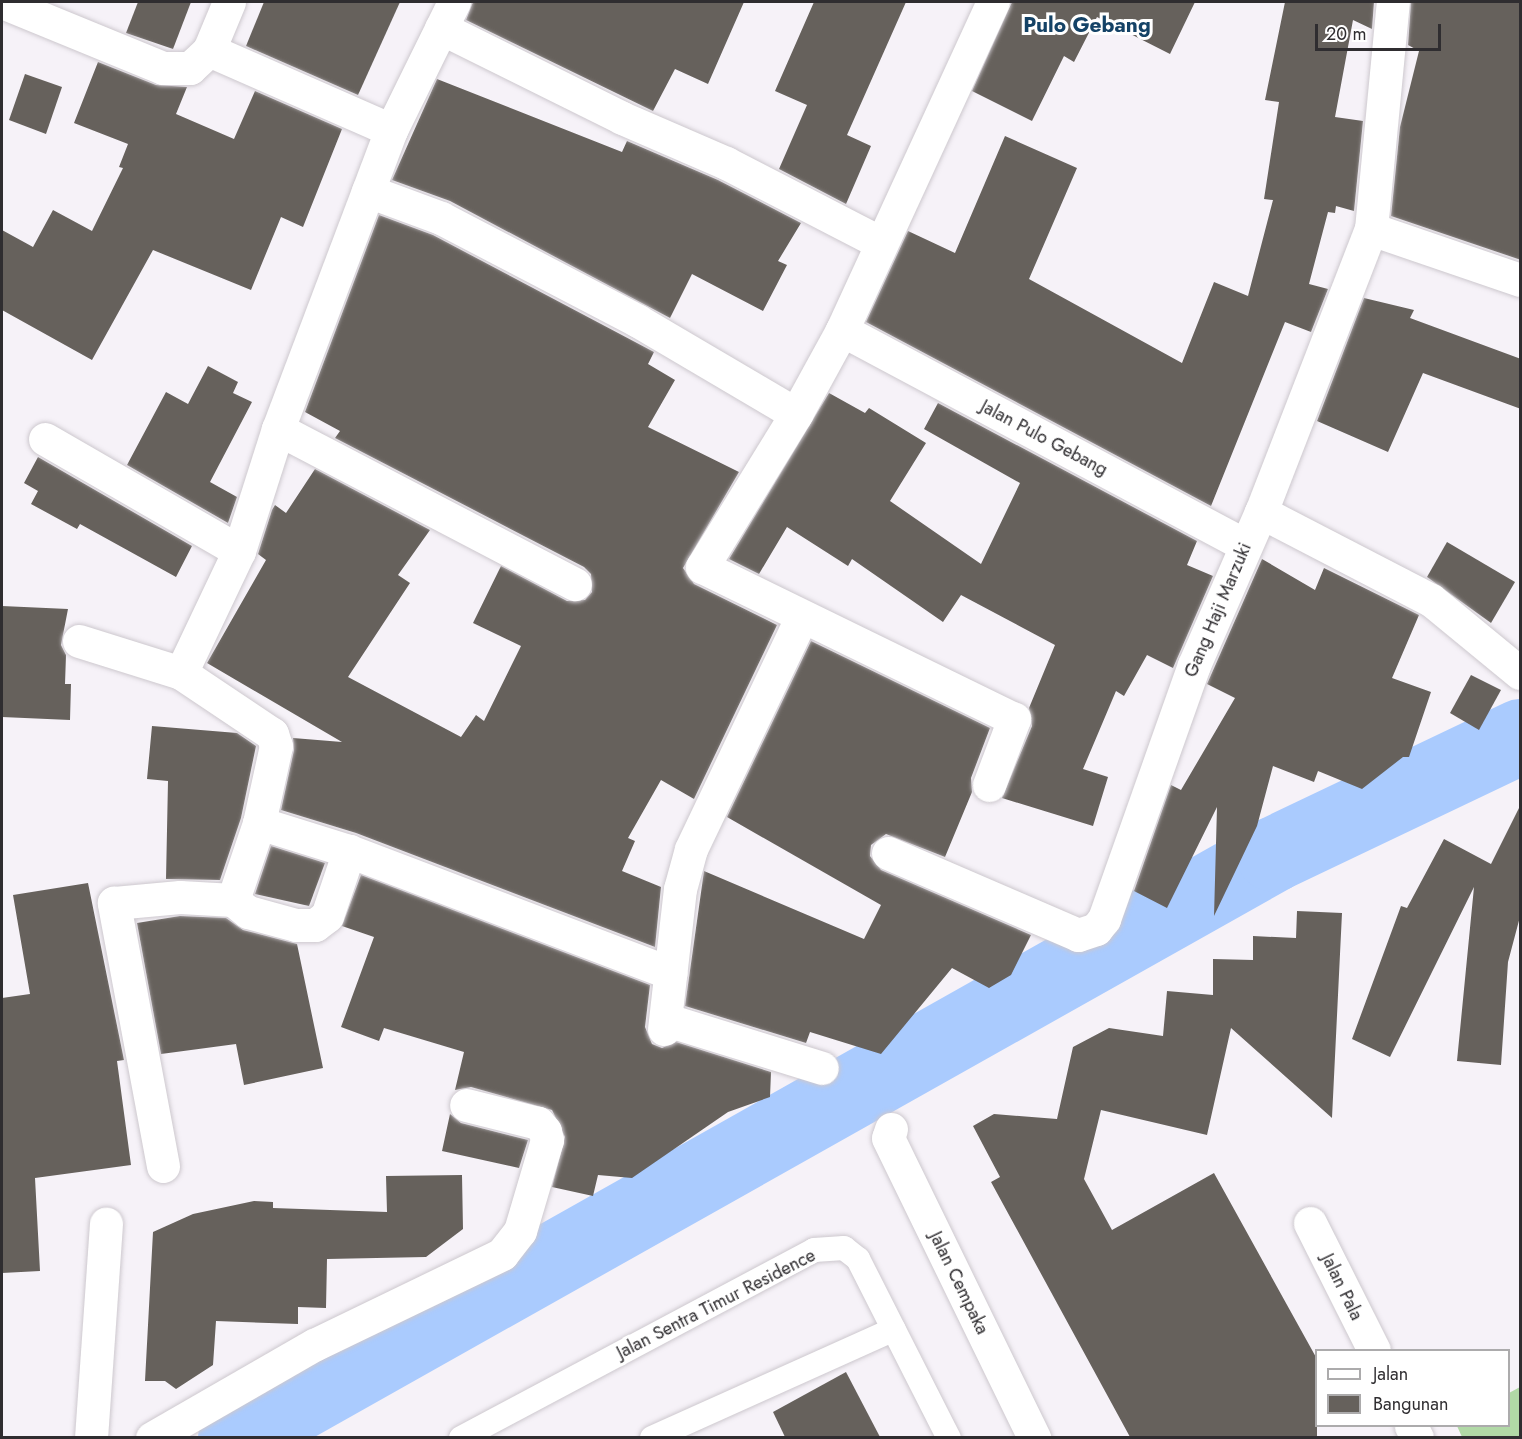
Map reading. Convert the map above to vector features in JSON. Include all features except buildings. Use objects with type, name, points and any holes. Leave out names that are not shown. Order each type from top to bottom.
[{"type":"street","points":[[2,2],[163,68],[190,68],[209,50],[229,2]]},
{"type":"street","points":[[989,785],[1014,719],[801,618],[702,567],[796,414],[842,330],[993,2]]},
{"type":"street","name":"Gang Haji Marzuki","points":[[888,853],[1068,932],[1078,935],[1096,929],[1122,873],[1202,643],[1261,512],[1371,229],[1394,2]]},
{"type":"street","points":[[181,673],[239,551],[278,429],[391,130],[447,15],[622,118],[726,163],[881,243]]},
{"type":"street","points":[[209,50],[391,130]]},
{"type":"street","points":[[368,191],[441,218],[638,321],[796,414]]},
{"type":"street","points":[[1371,229],[1521,280]]},
{"type":"street","name":"Jalan Pulo Gebang","points":[[842,330],[1245,545]]},
{"type":"street","points":[[278,429],[575,584]]},
{"type":"street","points":[[45,439],[239,551]]},
{"type":"street","points":[[1261,512],[1431,600],[1516,658]]},
{"type":"street","points":[[801,618],[691,849],[680,889],[665,1025],[822,1068]]},
{"type":"street","points":[[79,641],[181,673],[272,734],[276,746],[259,823],[232,900]]},
{"type":"street","points":[[259,823],[349,851],[671,973]]},
{"type":"street","points":[[163,1166],[114,903],[180,897],[232,900],[248,912],[296,925],[315,925],[327,916],[349,851]]},
{"type":"street","points":[[152,1437],[315,1345],[502,1254],[520,1231],[547,1140],[545,1131],[538,1123],[466,1106]]},
{"type":"street","name":"Jalan Cempaka","points":[[891,1129],[888,1138],[1034,1437]]},
{"type":"street","name":"Jalan Pala","points":[[1310,1223],[1373,1349]]},
{"type":"street","points":[[92,1437],[106,1224]]},
{"type":"lane","name":"Jalan Sentra Timur Residence","points":[[461,1437],[814,1250],[844,1248],[858,1259],[949,1437]]},
{"type":"lane","points":[[652,1437],[894,1329]]},
{"type":"green space","points":[[1520,1387],[1520,1437],[1462,1437],[1457,1427],[1510,1427],[1510,1392]]},
{"type":"waterway","points":[[235,1438],[1273,854],[1520,736]]},
{"type":"district","name":"Pulo Gebang","points":[[1087,25]]}]
